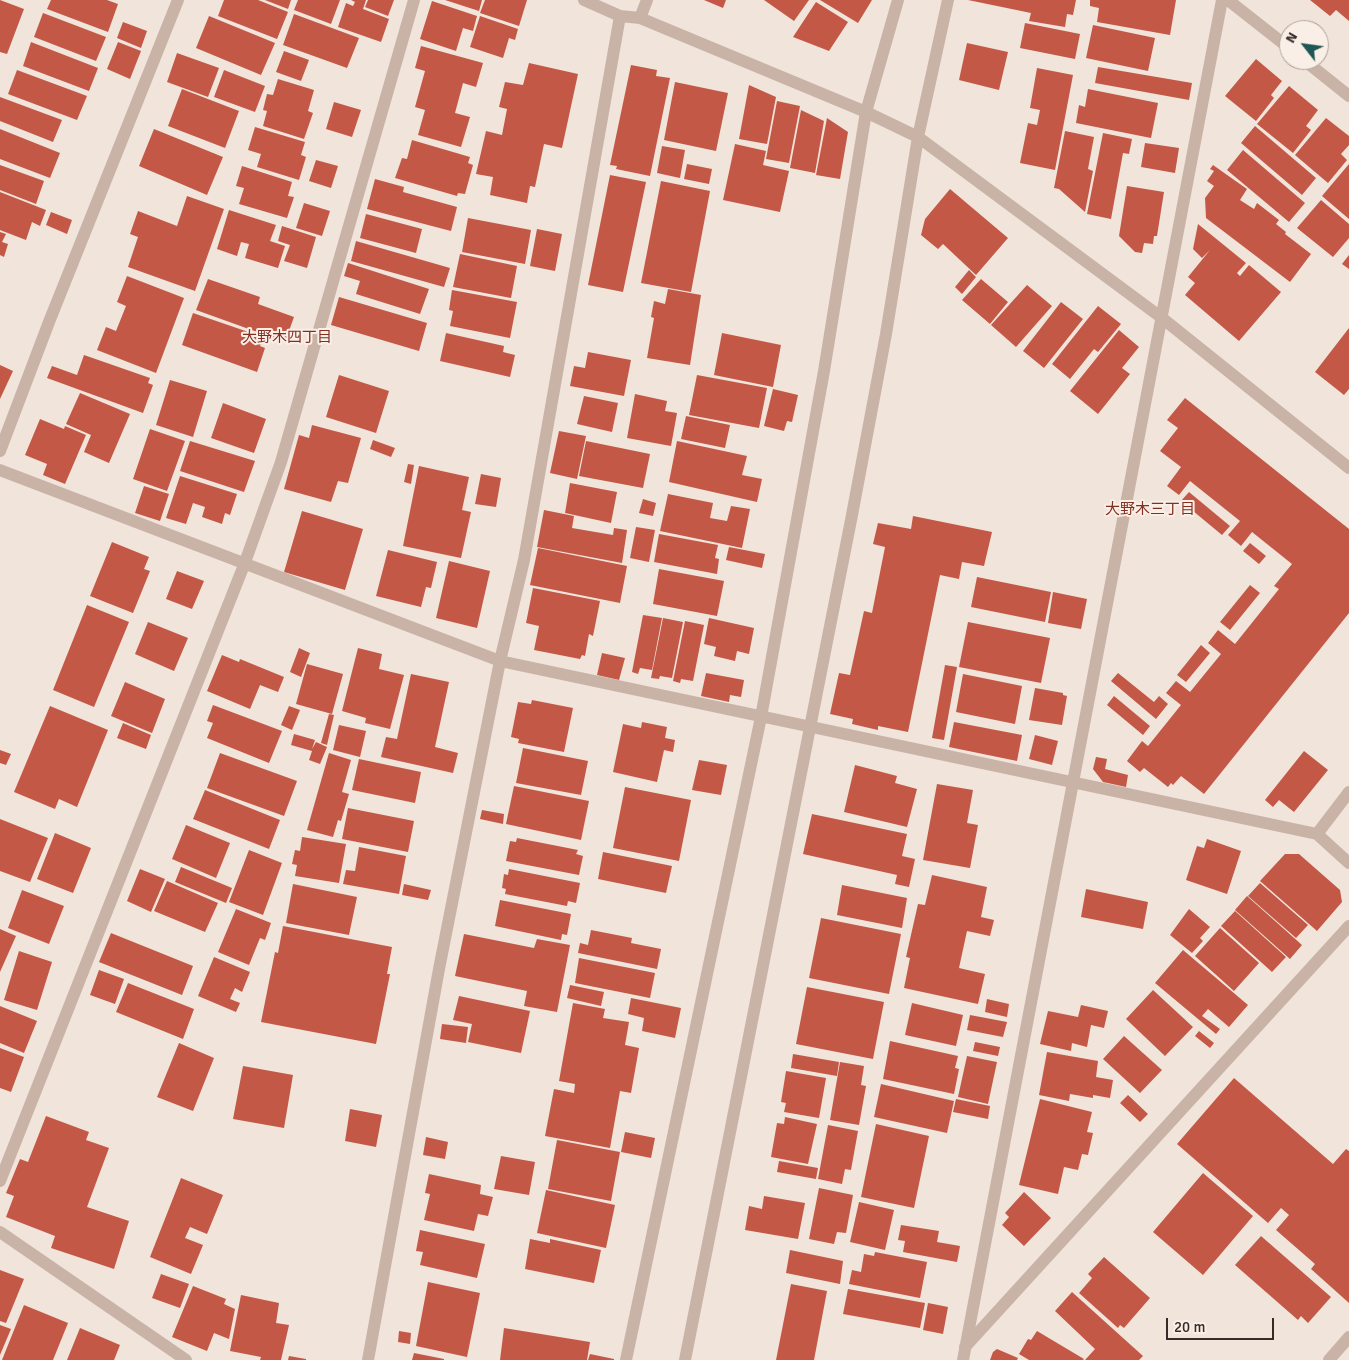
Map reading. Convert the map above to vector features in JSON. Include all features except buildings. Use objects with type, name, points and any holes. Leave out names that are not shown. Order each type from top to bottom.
[{"type":"street","points":[[0,451],[52,313],[178,0]]},
{"type":"street","points":[[0,1181],[244,565],[281,462],[414,0]]},
{"type":"street","points":[[584,0],[620,16],[640,18],[866,112],[918,137],[1162,318],[1349,468]]},
{"type":"street","points":[[640,18],[647,0]]},
{"type":"street","points":[[626,1360],[761,717],[824,371],[866,112],[898,0]]},
{"type":"street","points":[[686,1360],[749,1048],[879,372],[918,137],[948,0]]},
{"type":"street","points":[[964,1354],[1222,0]]},
{"type":"street","points":[[1228,0],[1279,40]]},
{"type":"street","points":[[368,1360],[440,969],[500,661],[524,560],[620,16]]},
{"type":"street","points":[[1316,70],[1349,96]]},
{"type":"street","points":[[0,470],[244,565],[500,661],[1317,834],[1349,864]]},
{"type":"street","points":[[1317,834],[1349,792]]},
{"type":"street","points":[[964,1354],[1349,926]]},
{"type":"street","points":[[0,1232],[167,1354],[186,1360]]},
{"type":"street","points":[[1330,1360],[1349,1337]]},
{"type":"district","name":"大野木四丁目","points":[[287,338]]},
{"type":"district","name":"大野木三丁目","points":[[1150,510]]}]
